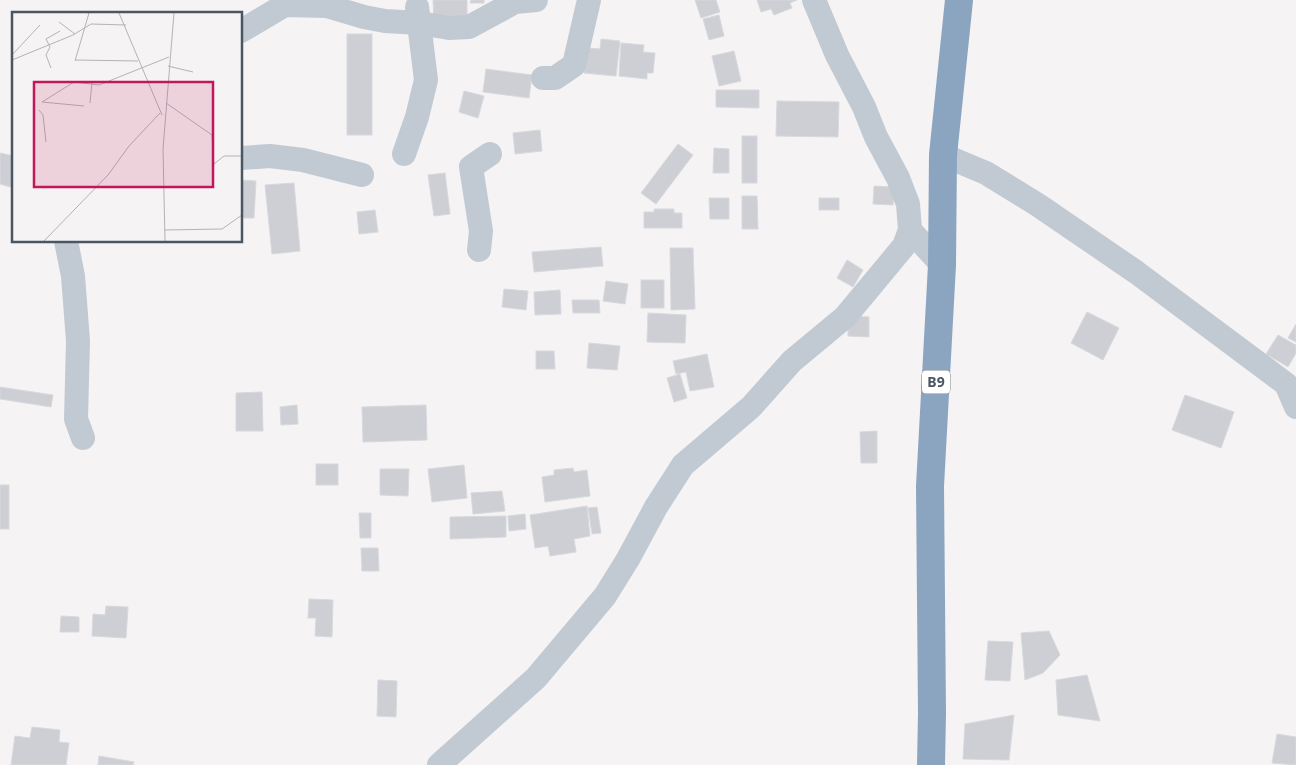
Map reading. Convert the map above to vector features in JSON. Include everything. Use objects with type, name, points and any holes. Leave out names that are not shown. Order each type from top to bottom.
[{"type":"highway","name":"B9","points":[[931,765],[930,486],[942,265],[944,155],[959,0]]},
{"type":"street","points":[[242,31],[285,5],[327,6],[378,20],[418,14],[449,28],[469,27],[515,2],[536,0]]},
{"type":"street","points":[[543,78],[555,78],[574,64],[589,0]]},
{"type":"street","points":[[440,765],[536,678],[605,596],[628,559],[656,507],[683,465],[750,407],[792,361],[845,317],[904,246],[910,230],[908,204],[898,178],[837,55],[814,0]]},
{"type":"street","points":[[404,154],[417,117],[426,80],[418,14]]},
{"type":"street","points":[[479,250],[481,231],[471,167],[490,154]]},
{"type":"street","points":[[944,155],[986,173],[1038,205],[1136,272],[1286,384],[1296,407]]},
{"type":"street","points":[[242,158],[270,156],[303,160],[362,175]]},
{"type":"street","points":[[910,230],[942,265]]},
{"type":"street","points":[[66,242],[74,276],[78,341],[76,419],[83,438]]},
{"type":"building","points":[[433,0],[467,0],[467,20],[434,20]]},
{"type":"building","points":[[471,0],[484,0],[484,3],[470,3]]},
{"type":"building","points":[[695,0],[716,0],[720,12],[701,18]]},
{"type":"building","points":[[757,0],[797,0],[790,3],[792,8],[774,15],[771,9],[761,12]]},
{"type":"building","points":[[719,15],[724,36],[709,40],[703,19]]},
{"type":"building","points":[[347,34],[372,34],[372,135],[347,135]]},
{"type":"building","points":[[601,39],[620,41],[616,76],[584,73],[587,48],[600,49]]},
{"type":"building","points":[[621,43],[644,45],[643,52],[655,53],[653,73],[647,73],[647,79],[619,76]]},
{"type":"building","points":[[734,51],[741,81],[719,86],[712,56]]},
{"type":"building","points":[[486,69],[532,75],[529,98],[483,92]]},
{"type":"building","points":[[716,90],[759,90],[759,108],[716,107]]},
{"type":"building","points":[[464,91],[484,96],[478,118],[459,112]]},
{"type":"building","points":[[777,101],[839,102],[838,137],[776,136]]},
{"type":"building","points":[[540,130],[542,151],[515,154],[513,133]]},
{"type":"building","points":[[742,136],[757,136],[757,183],[742,183]]},
{"type":"building","points":[[678,144],[693,155],[656,204],[641,193]]},
{"type":"building","points":[[714,148],[729,149],[729,173],[713,173]]},
{"type":"building","points":[[0,153],[12,156],[12,187],[0,184]]},
{"type":"building","points":[[445,173],[450,214],[434,216],[428,175]]},
{"type":"building","points":[[242,180],[256,181],[254,218],[242,218]]},
{"type":"building","points":[[294,183],[300,251],[272,254],[265,185]]},
{"type":"building","points":[[874,186],[894,187],[893,205],[873,204]]},
{"type":"building","points":[[742,196],[757,196],[758,229],[742,229]]},
{"type":"building","points":[[709,198],[729,198],[729,219],[710,219]]},
{"type":"building","points":[[819,198],[839,198],[839,210],[819,210]]},
{"type":"building","points":[[654,209],[674,209],[674,213],[682,213],[682,228],[644,228],[644,212],[654,212]]},
{"type":"building","points":[[375,210],[378,232],[359,234],[357,212]]},
{"type":"building","points":[[601,247],[603,266],[534,272],[532,252]]},
{"type":"building","points":[[670,248],[693,248],[695,309],[671,310]]},
{"type":"building","points":[[847,260],[863,270],[853,287],[837,278]]},
{"type":"building","points":[[641,280],[664,280],[664,308],[641,308]]},
{"type":"building","points":[[606,281],[628,284],[625,304],[603,301]]},
{"type":"building","points":[[504,289],[528,291],[526,310],[502,307]]},
{"type":"building","points":[[560,290],[561,314],[535,315],[534,292]]},
{"type":"building","points":[[572,300],[599,300],[600,313],[573,313]]},
{"type":"building","points":[[1087,312],[1119,328],[1103,360],[1071,343]]},
{"type":"building","points":[[648,313],[686,315],[685,343],[647,342]]},
{"type":"building","points":[[848,316],[869,317],[869,337],[848,336]]},
{"type":"building","points":[[1296,324],[1296,342],[1288,338]]},
{"type":"building","points":[[1278,335],[1296,345],[1296,353],[1288,367],[1266,354]]},
{"type":"building","points":[[589,343],[620,346],[617,370],[587,368]]},
{"type":"building","points":[[536,351],[554,351],[555,369],[536,369]]},
{"type":"building","points":[[707,354],[714,387],[690,391],[686,372],[676,374],[673,361]]},
{"type":"building","points":[[680,374],[687,398],[674,402],[667,378]]},
{"type":"building","points":[[0,387],[53,395],[51,407],[0,399]]},
{"type":"building","points":[[262,392],[263,431],[236,431],[236,393]]},
{"type":"building","points":[[1185,395],[1234,412],[1221,448],[1172,430]]},
{"type":"building","points":[[297,405],[298,424],[281,425],[280,407]]},
{"type":"building","points":[[426,405],[427,440],[363,442],[362,407]]},
{"type":"building","points":[[877,431],[877,463],[861,463],[860,432]]},
{"type":"building","points":[[316,464],[338,464],[338,485],[316,485]]},
{"type":"building","points":[[464,465],[467,498],[432,502],[428,469]]},
{"type":"building","points":[[573,468],[574,472],[587,470],[590,496],[545,502],[542,477],[554,475],[554,470]]},
{"type":"building","points":[[380,469],[409,469],[408,496],[380,495]]},
{"type":"building","points":[[0,485],[9,485],[9,529],[0,529]]},
{"type":"building","points":[[502,491],[505,511],[473,514],[471,493]]},
{"type":"building","points":[[587,506],[590,536],[574,539],[576,552],[550,556],[548,546],[535,548],[530,515]]},
{"type":"building","points":[[597,507],[601,533],[592,534],[588,508]]},
{"type":"building","points":[[359,513],[371,513],[371,538],[360,538]]},
{"type":"building","points":[[525,514],[526,529],[509,531],[508,516]]},
{"type":"building","points":[[506,516],[506,537],[450,539],[450,517]]},
{"type":"building","points":[[361,548],[378,548],[379,571],[362,571]]},
{"type":"building","points":[[309,599],[333,600],[332,637],[315,636],[316,618],[308,618]]},
{"type":"building","points":[[106,606],[128,607],[126,638],[92,636],[93,614],[105,615]]},
{"type":"building","points":[[61,616],[79,617],[79,632],[60,632]]},
{"type":"building","points":[[1049,631],[1060,655],[1043,673],[1025,680],[1021,633]]},
{"type":"building","points":[[988,641],[1013,642],[1010,681],[985,680]]},
{"type":"building","points":[[1087,675],[1100,721],[1058,715],[1056,680]]},
{"type":"building","points":[[378,680],[397,681],[396,717],[377,716]]},
{"type":"building","points":[[1014,715],[1009,760],[963,759],[965,724]]},
{"type":"building","points":[[32,727],[60,730],[59,742],[69,743],[66,765],[11,765],[15,736],[30,738]]},
{"type":"building","points":[[1277,734],[1296,737],[1296,765],[1272,763]]},
{"type":"building","points":[[99,756],[134,762],[133,765],[98,765]]}]
